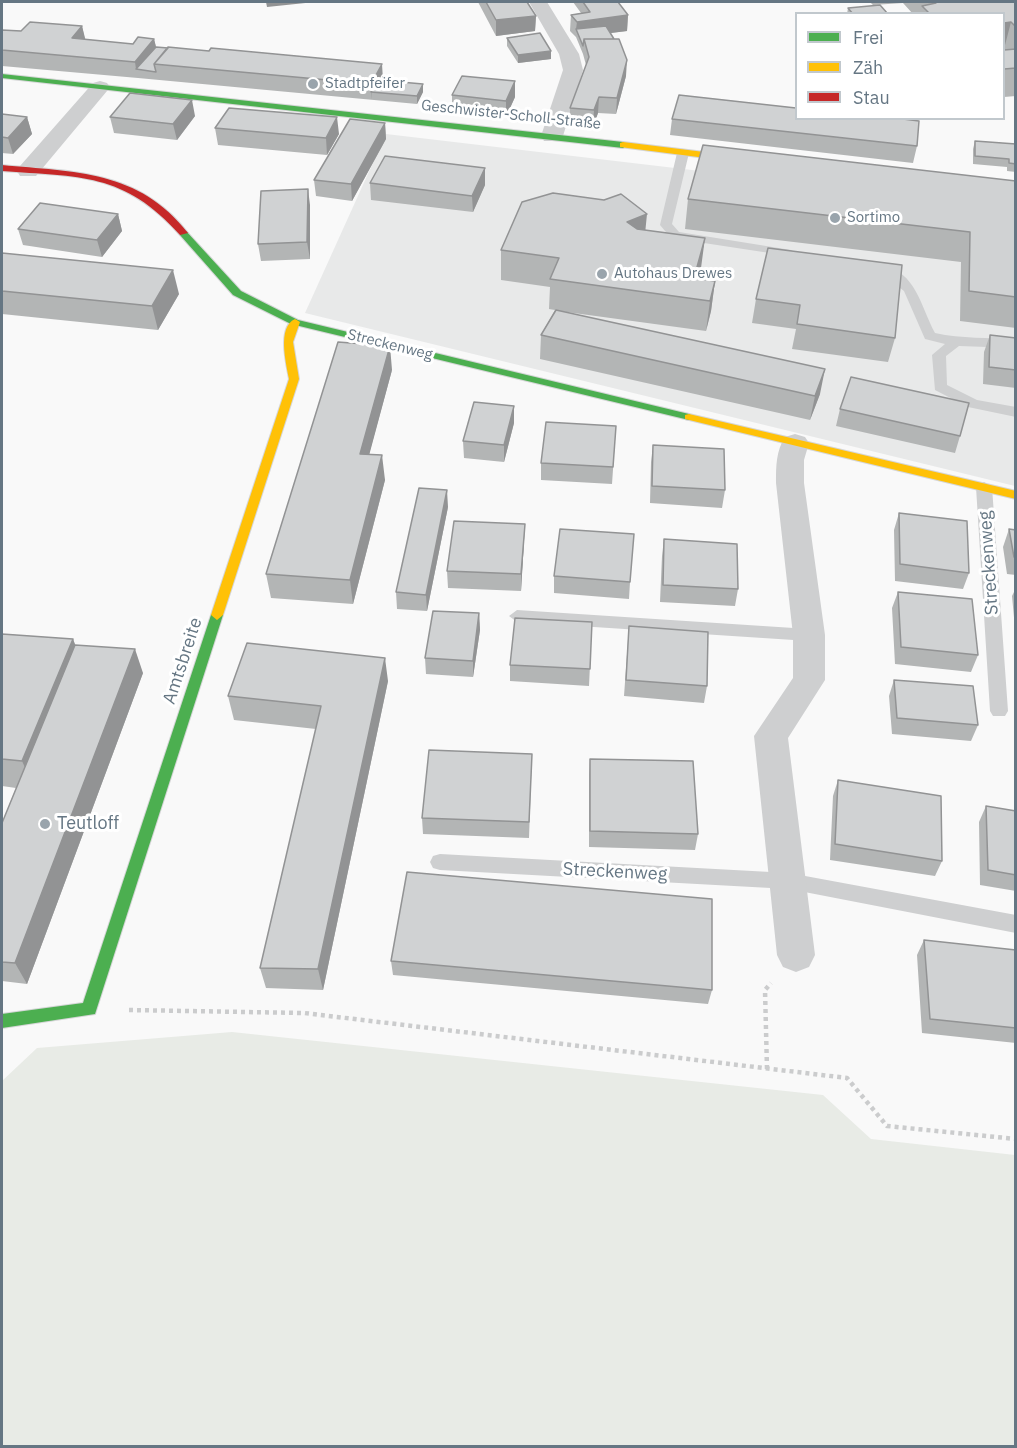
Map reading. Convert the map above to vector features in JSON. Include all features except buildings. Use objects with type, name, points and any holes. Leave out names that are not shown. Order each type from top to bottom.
[{"type":"street","points":[[538,2],[569,54],[573,70],[552,136]]},
{"type":"street","name":"Geschwister-Scholl-Straße","points":[[2,76],[552,136],[754,161]]},
{"type":"street","points":[[28,171],[100,87]]},
{"type":"street","name":"Streckenweg","points":[[2,168],[109,183],[132,190],[150,202],[177,227],[231,288],[259,306],[295,322],[1016,495]]},
{"type":"street","name":"Amtsbreite","points":[[89,1009],[294,379],[288,342],[295,322]]},
{"type":"street","points":[[795,443],[790,460],[790,483],[809,635],[809,680],[771,736],[796,955]]},
{"type":"street","points":[[2,1021],[89,1009]]},
{"type":"lane","points":[[683,153],[666,225],[675,235],[805,256]]},
{"type":"lane","points":[[869,266],[895,274],[908,284],[919,306],[921,321],[930,336],[956,342],[990,341],[1016,344]]},
{"type":"lane","points":[[956,342],[939,355],[940,387],[972,404],[1016,412]]},
{"type":"lane","name":"Streckenweg","points":[[984,487],[999,711]]},
{"type":"lane","points":[[517,616],[809,635]]},
{"type":"lane","name":"Streckenweg","points":[[440,862],[789,881],[1016,924]]},
{"type":"path","points":[[768,1069],[765,990],[796,955]]},
{"type":"path","points":[[89,1009],[304,1013],[847,1078],[887,1126],[1016,1139]]},
{"type":"shaded area","points":[[386,134],[1015,208],[1015,486],[305,313]]},
{"type":"shaded area","points":[[232,1032],[823,1095],[871,1139],[1015,1155],[1015,1446],[2,1446],[2,1081],[37,1048]]},
{"type":"traffic: fast","points":[[2,76],[623,145]]},
{"type":"traffic: fast","points":[[183,233],[237,293],[295,322],[689,417]]},
{"type":"traffic: fast","points":[[2,1021],[89,1009],[217,615]]},
{"type":"traffic: slow","points":[[623,145],[745,160]]},
{"type":"traffic: slow","points":[[217,615],[294,379],[288,342],[295,322]]},
{"type":"traffic: slow","points":[[689,417],[1016,495]]},
{"type":"traffic: jam","points":[[2,168],[87,176],[120,185],[155,204],[183,233]]},
{"type":"place","name":"Stadtpfeifer","points":[[313,84]]},
{"type":"place","name":"Sortimo","points":[[835,218]]},
{"type":"place","name":"Autohaus Drewes","points":[[602,274]]},
{"type":"place","name":"Teutloff","points":[[45,824]]}]
